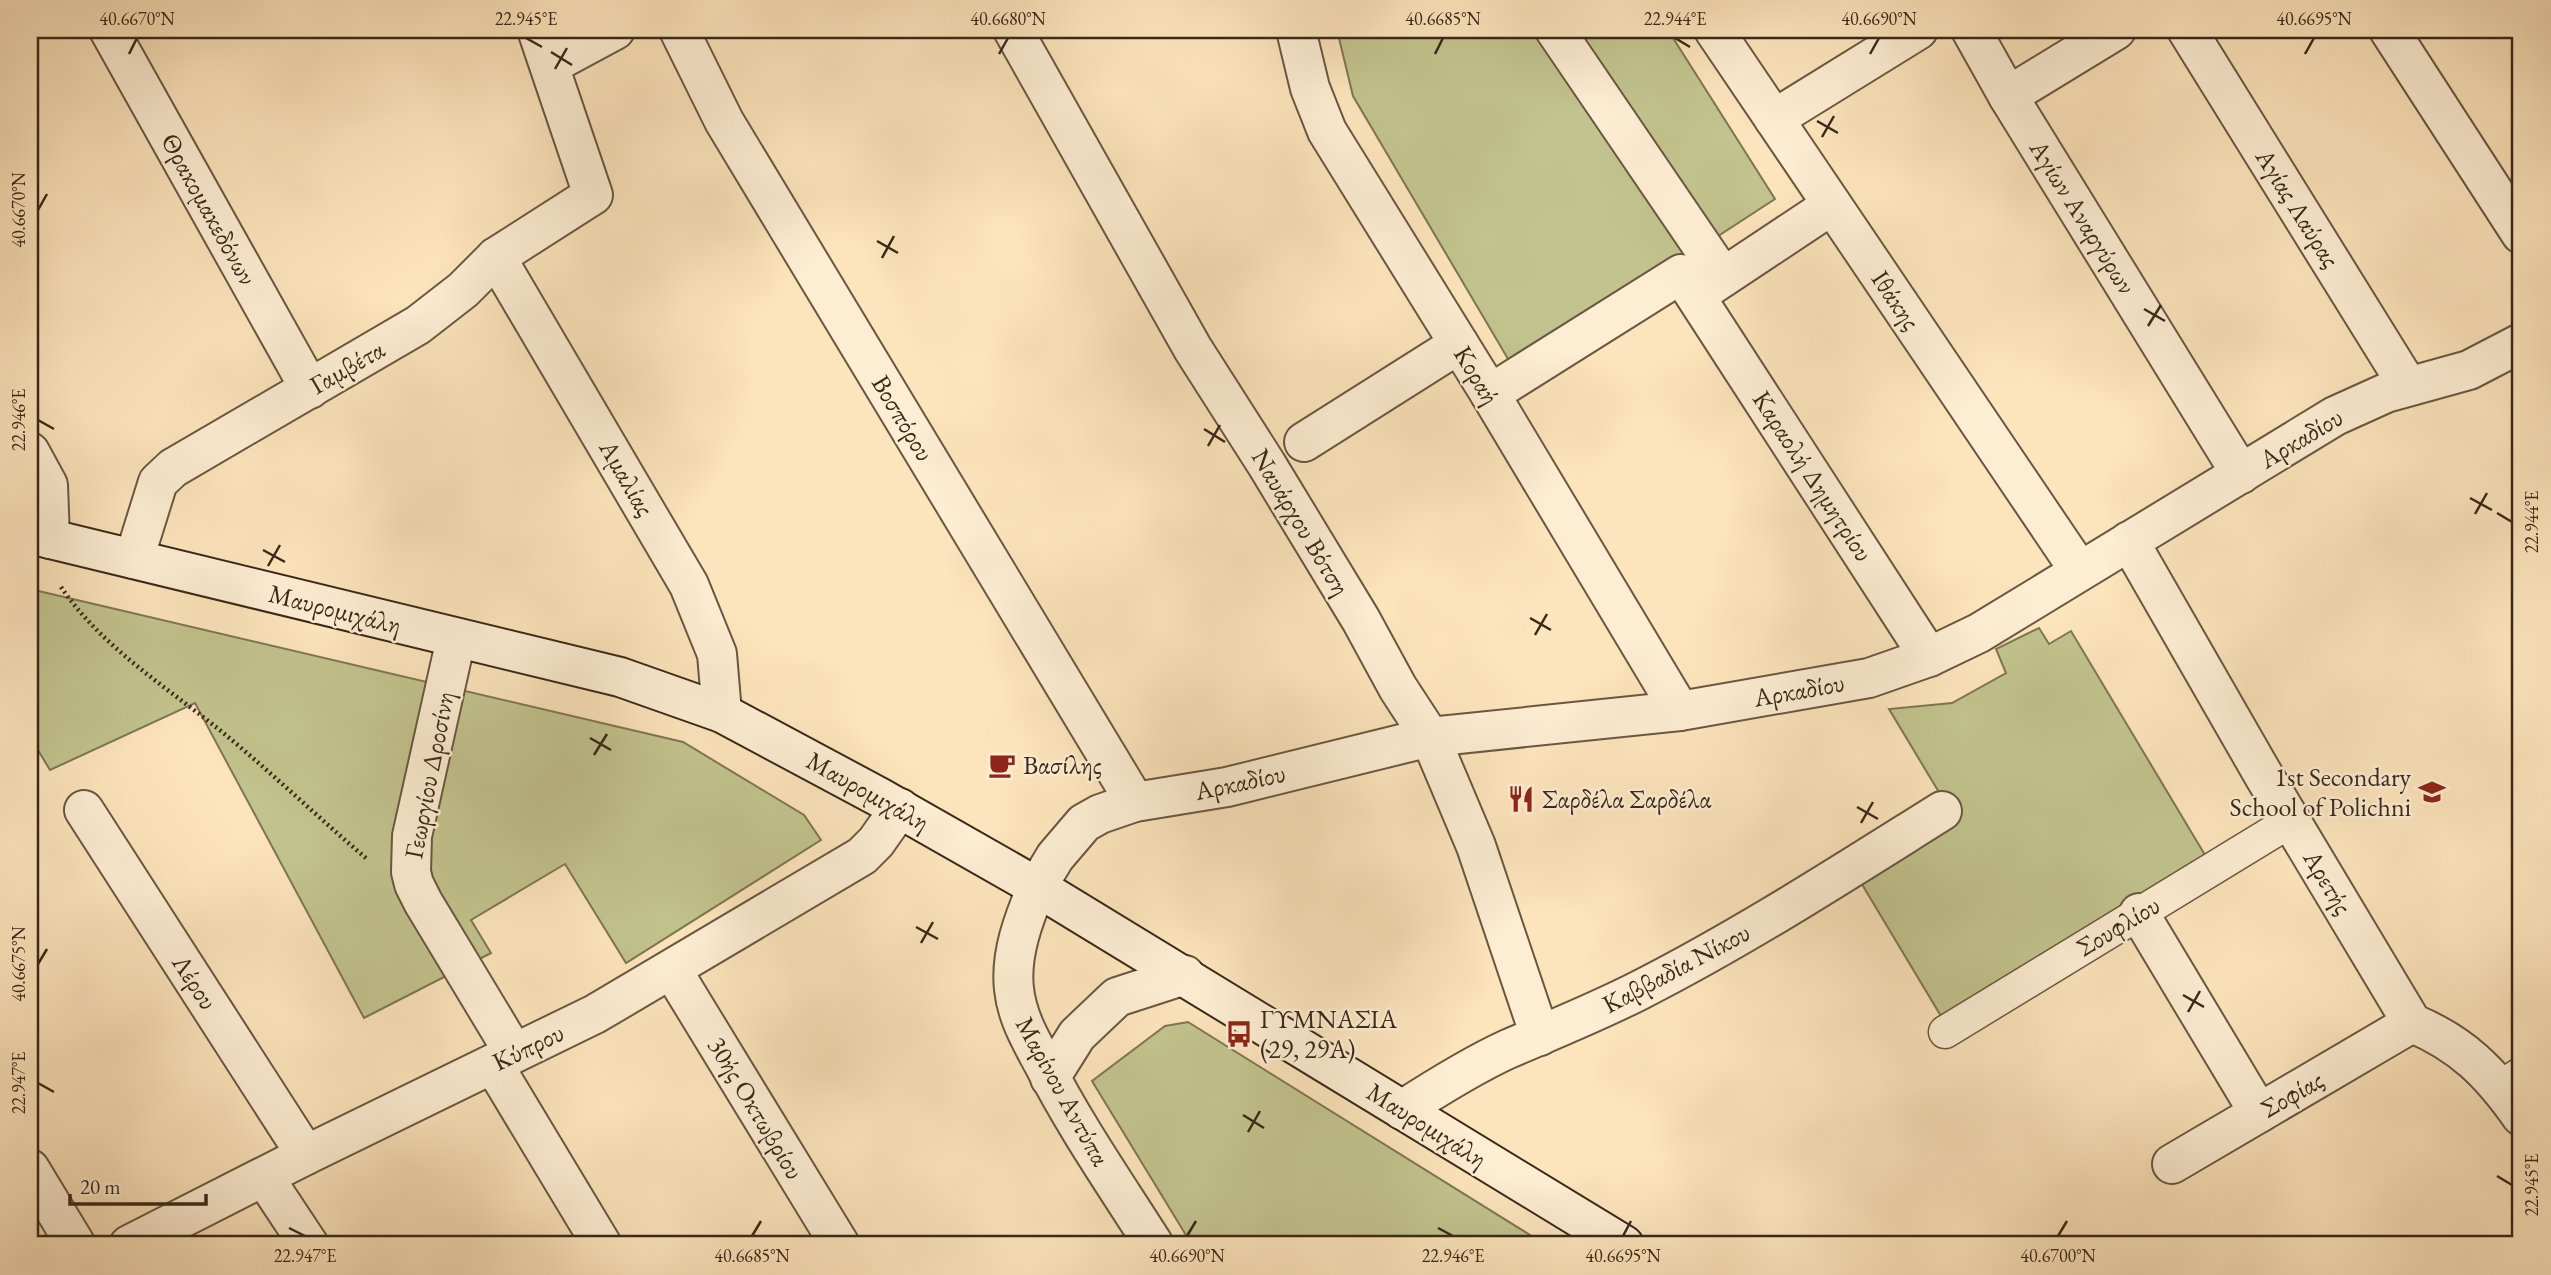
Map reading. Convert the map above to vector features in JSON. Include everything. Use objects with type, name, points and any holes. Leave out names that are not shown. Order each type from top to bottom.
[{"type":"street","name":"Θρακομακεδόνων","points":[[109,30],[310,389]]},
{"type":"street","points":[[537,30],[550,65],[615,30]]},
{"type":"street","name":"Βοσπόρου","points":[[679,30],[723,121],[1135,802]]},
{"type":"street","name":"Ναυάρχου Βότση","points":[[1013,30],[1179,326],[1267,465],[1357,613],[1398,688],[1430,737],[1476,846],[1541,1036]]},
{"type":"street","name":"Κοραή","points":[[1296,30],[1310,88],[1327,131],[1490,394],[1680,711]]},
{"type":"street","name":"Καραολή Δημητρίου","points":[[1555,30],[1929,657]]},
{"type":"street","name":"Ιθάκης","points":[[1714,30],[2079,570]]},
{"type":"street","points":[[1774,120],[1917,30]]},
{"type":"street","name":"Αγίων Αναργύρων","points":[[1971,30],[2008,96],[2241,474]]},
{"type":"street","points":[[2008,96],[2116,30]]},
{"type":"street","name":"Αγίας Λαύρας","points":[[2187,30],[2408,386]]},
{"type":"street","points":[[2389,30],[2521,234]]},
{"type":"street","name":"Γαμβέτα","points":[[134,558],[158,482],[173,468],[418,325],[443,308],[496,257],[593,195],[550,65]]},
{"type":"street","points":[[1490,394],[1681,274],[1709,286],[1832,205]]},
{"type":"street","name":"Αμαλίας","points":[[496,257],[689,585],[717,654],[722,713]]},
{"type":"street","name":"Αρκαδίου","points":[[1037,887],[1055,857],[1084,823],[1100,814],[1135,802],[1227,787],[1430,737],[1680,711],[1869,678],[1929,657],[1979,633],[2335,416],[2374,397],[2469,370],[2521,343]]},
{"type":"street","points":[[1304,442],[1459,344]]},
{"type":"street","points":[[30,452],[48,485],[40,537]]},
{"type":"street","name":"Μαυρομιχάλη","points":[[40,537],[620,677],[722,713],[900,808],[1037,887],[1624,1245]]},
{"type":"street","name":"Αρετής","points":[[2129,541],[2412,1023]]},
{"type":"street","name":"Γεωργίου Δροσίνη","points":[[456,639],[412,836],[410,858],[414,884],[602,1245]]},
{"type":"street","name":"Κύπρου","points":[[129,1245],[595,1014],[862,856],[876,842],[900,808]]},
{"type":"street","name":"Λέρου","points":[[84,810],[306,1155]]},
{"type":"street","name":"Καββαδία Νίκου","points":[[1402,1110],[1448,1080],[1507,1050],[1606,1007],[1708,953],[1839,876],[1942,811]]},
{"type":"street","name":"Σουφλίου","points":[[1945,1032],[2291,821]]},
{"type":"street","name":"Μαρίνου Αντύπα","points":[[1037,887],[1021,928],[1014,964],[1013,986],[1020,1018],[1050,1078],[1154,1245]]},
{"type":"street","points":[[2138,913],[2259,1113]]},
{"type":"street","name":"30ής Οκτωβρίου","points":[[672,970],[840,1245]]},
{"type":"street","points":[[1050,1078],[1077,1035],[1117,998],[1185,975]]},
{"type":"street","points":[[2412,1023],[2441,1035],[2508,1075],[2521,1116]]},
{"type":"street","name":"Σοφίας","points":[[2172,1164],[2412,1023]]},
{"type":"street","points":[[30,1169],[76,1245]]},
{"type":"street","points":[[264,1177],[309,1245]]},
{"type":"lane","points":[[1267,465],[1304,442]]},
{"type":"path","points":[[40,537],[60,586],[78,613],[98,632],[227,736],[367,859],[391,876],[414,884]]},
{"type":"green space","points":[[1337,30],[1668,30],[1775,199],[1514,369],[1353,96]]},
{"type":"green space","points":[[30,589],[683,742],[804,815],[821,840],[626,963],[565,864],[471,920],[491,953],[364,1018],[195,703],[50,770],[30,737]]},
{"type":"green space","points":[[2039,628],[2049,644],[2071,631],[2205,855],[1941,1016],[1860,881],[1955,819],[1889,709],[1952,703],[2006,673],[1996,649]]},
{"type":"green space","points":[[1188,1022],[1546,1245],[1192,1245],[1092,1081],[1165,1026]]},
{"type":"place","name":"Βασίλης","points":[[1002,765]]},
{"type":"place","name":"1st Secondary School of Polichni","points":[[2432,792]]},
{"type":"place","name":"Σαρδέλα Σαρδέλα","points":[[1521,799]]},
{"type":"place","name":"ΓΥΜΝΑΣΙΑ (29, 29Α)","points":[[1239,1034]]}]
